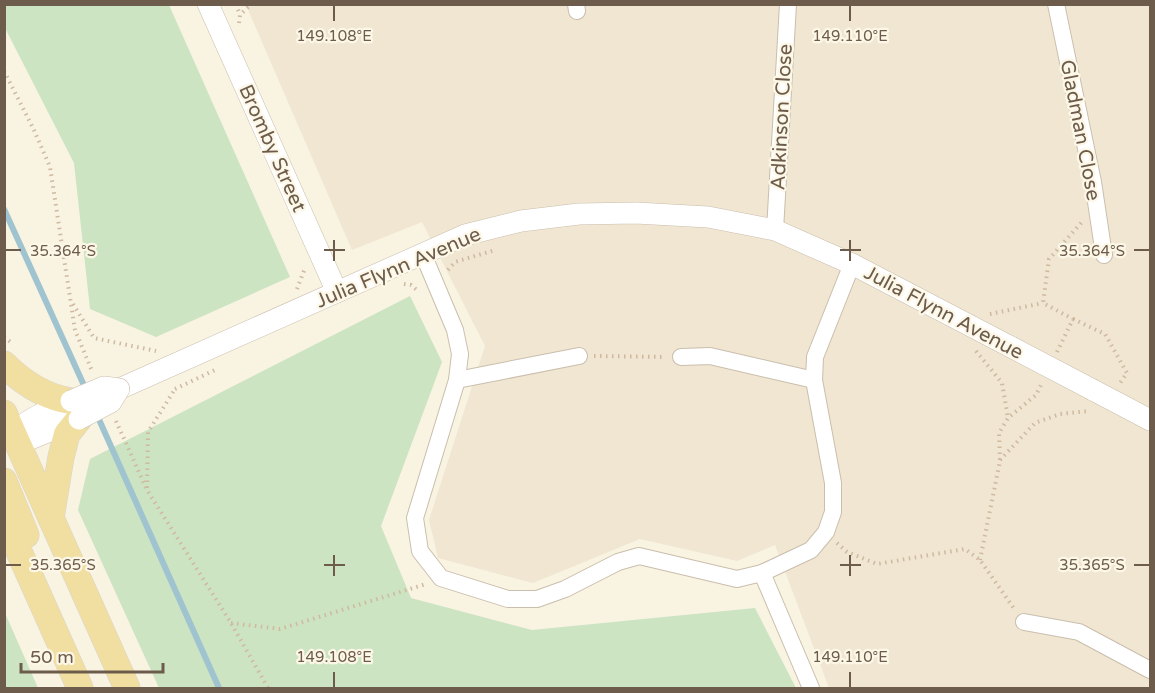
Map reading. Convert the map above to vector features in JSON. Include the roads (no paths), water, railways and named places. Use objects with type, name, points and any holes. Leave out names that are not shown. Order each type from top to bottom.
[{"type":"main road","points":[[4,364],[18,378],[75,410],[55,481],[51,518]]},
{"type":"main road","points":[[9,437],[51,518],[127,688]]},
{"type":"main road","points":[[4,481],[25,530],[37,591]]},
{"type":"main road","points":[[4,518],[81,688]]},
{"type":"street","name":"Adkinson Close","points":[[775,231],[788,4]]},
{"type":"street","name":"Gladman Close","points":[[1056,4],[1093,182],[1104,255]]},
{"type":"street","name":"Bromby Street","points":[[211,5],[337,292]]},
{"type":"street","name":"Julia Flynn Avenue","points":[[9,437],[31,419],[75,410],[104,387],[119,389],[465,235],[521,221],[579,214],[636,213],[708,217],[775,231],[852,264],[1150,420]]},
{"type":"street","points":[[423,254],[455,330],[460,354],[457,380],[416,518],[420,551],[441,578],[508,599],[537,599],[565,590],[618,562],[639,556],[737,579],[762,573],[811,550],[826,532],[833,512],[833,483],[814,380],[815,357],[852,264]]},
{"type":"street","points":[[457,380],[579,356]]},
{"type":"street","points":[[681,357],[710,356],[814,380]]},
{"type":"street","points":[[762,573],[810,688]]},
{"type":"street","points":[[1024,622],[1079,632],[1150,670]]},
{"type":"waterway","points":[[4,209],[87,392]]},
{"type":"waterway","points":[[97,415],[219,688]]}]
